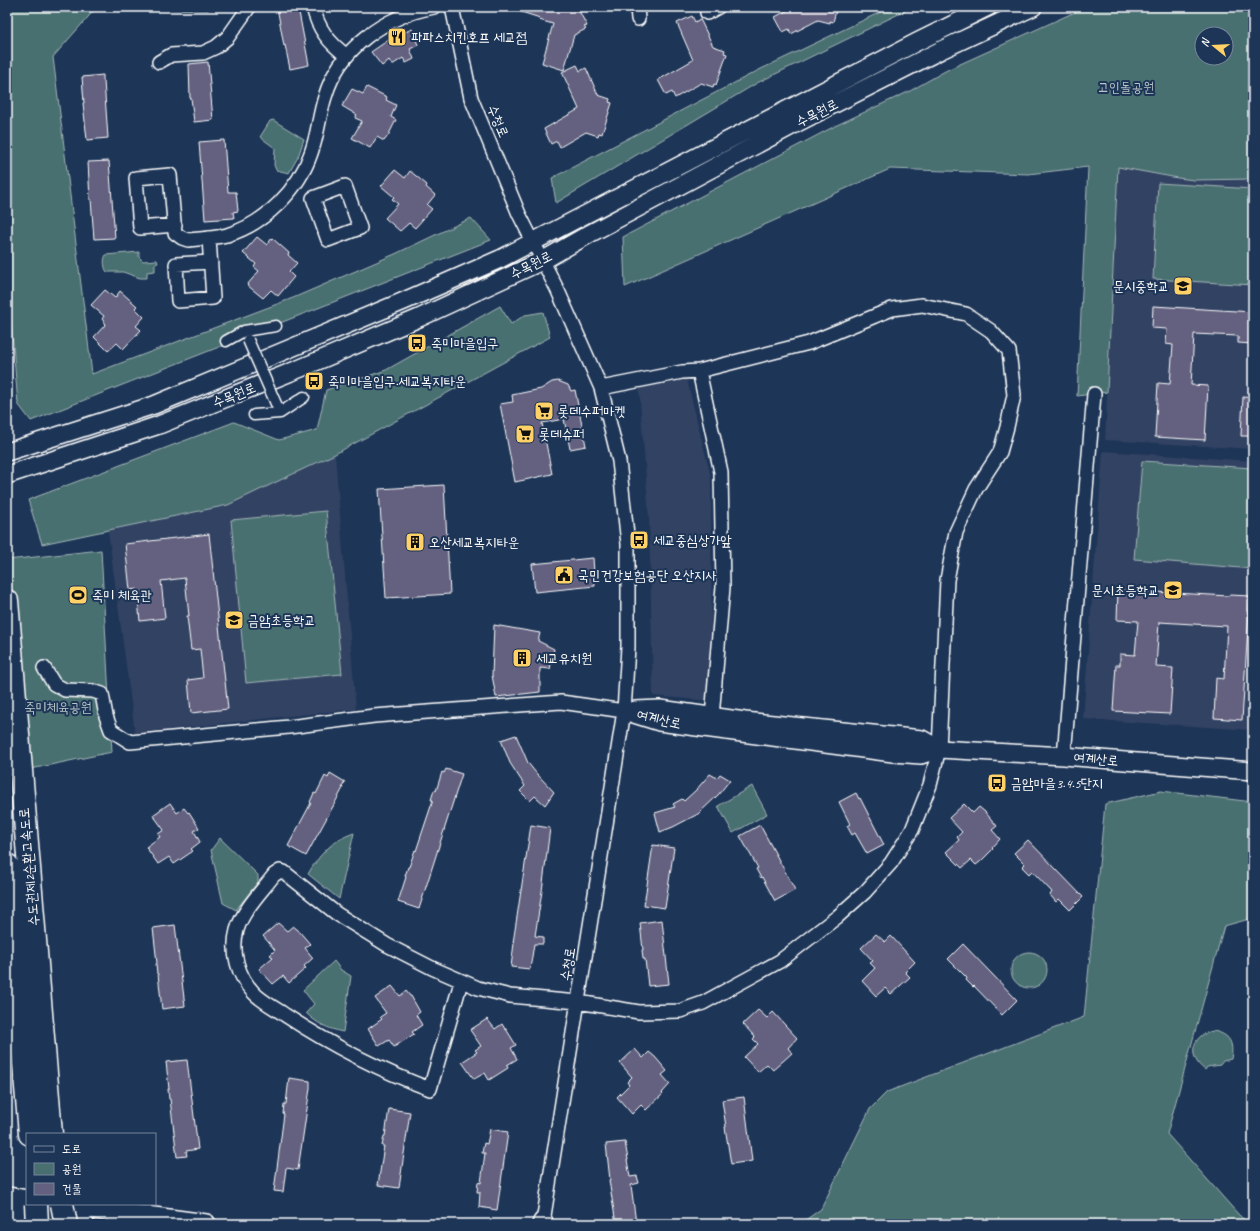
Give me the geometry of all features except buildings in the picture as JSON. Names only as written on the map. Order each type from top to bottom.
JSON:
[{"type":"highway","name":"수도권제2순환고속도로","points":[[7,601],[51,1133]]},
{"type":"highway","name":"수도권제2순환고속도로","points":[[7,865],[30,1133]]},
{"type":"highway","points":[[36,1205],[37,1224]]},
{"type":"highway","points":[[57,1205],[59,1224]]},
{"type":"highway","points":[[62,1205],[66,1224]]},
{"type":"main road","points":[[7,1197],[26,1200]]},
{"type":"main road","points":[[64,1205],[206,1224]]},
{"type":"main road","points":[[7,1214],[84,1224]]},
{"type":"street","points":[[159,62],[171,54],[203,53],[216,47],[228,38],[249,7]]},
{"type":"street","points":[[313,7],[318,25],[323,33],[331,43],[347,56]]},
{"type":"street","points":[[175,225],[140,228],[136,178],[170,175],[176,233],[182,238],[188,240],[209,238],[228,234],[246,227],[261,218],[288,194],[302,174],[311,154],[325,96],[333,77],[352,49],[376,29],[405,15],[434,7]]},
{"type":"street","name":"수청로","points":[[452,7],[471,98],[519,214],[558,291],[601,388],[619,460],[628,544],[628,647],[624,711],[542,1223]]},
{"type":"street","name":"수목원로","points":[[7,452],[161,402],[500,259],[910,45],[988,7]]},
{"type":"street","name":"수목원로","points":[[7,475],[159,424],[287,374],[419,318],[542,261],[591,233],[799,122],[941,50],[1033,7]]},
{"type":"street","points":[[296,183],[313,198]]},
{"type":"street","points":[[209,238],[211,262]]},
{"type":"street","points":[[462,982],[430,1089],[374,1066],[312,1032],[253,993],[240,974],[236,962],[235,946],[237,931],[242,916],[274,875],[280,871],[284,872],[337,914],[387,945],[462,982],[478,988],[510,996],[578,1002],[638,1012],[680,1011],[703,1003],[780,961],[837,917],[865,892],[892,863],[912,830],[930,785],[938,749],[946,580],[956,532],[976,489],[1000,452],[1014,394],[1009,351],[991,331],[966,314],[922,305],[892,310],[809,343],[699,371],[682,372],[601,388]]},
{"type":"street","points":[[226,341],[276,326]]},
{"type":"street","points":[[246,335],[278,410]]},
{"type":"street","points":[[699,371],[721,472],[723,586],[712,717]]},
{"type":"street","points":[[1064,756],[1094,394]]},
{"type":"street","points":[[254,415],[278,410],[304,397]]},
{"type":"street","points":[[44,668],[54,684],[65,690],[92,691],[102,694],[106,716],[111,730],[130,742],[374,716],[561,702],[624,711]]},
{"type":"street","name":"여계산로","points":[[624,711],[660,709],[745,721],[922,739],[938,749]]},
{"type":"street","name":"여계산로","points":[[624,711],[659,722],[893,753],[921,755],[938,749],[1064,756],[1253,771]]},
{"type":"shaded area","name":"문시중학교","points":[[1118,166],[1194,180],[1253,179],[1253,449],[1105,440]]},
{"type":"shaded area","points":[[679,376],[687,380],[711,477],[712,701],[653,696],[649,518],[639,388]]},
{"type":"shaded area","name":"문시초등학교","points":[[1103,451],[1253,461],[1253,730],[1083,719]]},
{"type":"shaded area","name":"금암초등학교","points":[[335,454],[356,709],[135,733],[108,531],[228,505]]},
{"type":"green space","points":[[7,7],[212,7],[208,10],[96,8],[53,57],[92,374],[293,298],[395,254],[471,218],[491,240],[31,421],[18,404],[7,274]]},
{"type":"green space","points":[[891,7],[913,7],[757,83],[556,203],[552,178],[759,70]]},
{"type":"green space","name":"고인돌공원","points":[[1086,7],[1253,7],[1253,179],[1194,180],[1118,167],[1107,392],[1077,396],[1088,167],[1028,174],[890,169],[625,287],[623,237],[837,125],[910,91],[947,70]]},
{"type":"green space","points":[[273,120],[304,139],[298,157],[289,173],[276,170],[274,165],[275,148],[260,137],[270,121]]},
{"type":"green space","points":[[1158,183],[1253,189],[1253,285],[1153,279]]},
{"type":"green space","points":[[139,252],[139,257],[143,261],[157,260],[158,263],[155,264],[155,271],[147,272],[147,278],[140,278],[123,272],[107,272],[104,261],[106,255]]},
{"type":"green space","points":[[500,306],[511,324],[525,315],[543,312],[550,337],[335,454],[228,505],[42,544],[28,500],[234,422],[279,440],[317,430],[326,390],[386,370]]},
{"type":"green space","points":[[1142,461],[1253,468],[1253,569],[1134,559]]},
{"type":"green space","points":[[326,511],[342,674],[246,683],[231,520]]},
{"type":"green space","name":"죽미체육공원","points":[[101,550],[112,752],[7,774],[7,560]]},
{"type":"green space","points":[[752,786],[767,814],[733,833],[718,806]]},
{"type":"green space","points":[[1161,791],[1253,802],[1253,918],[1224,926],[1167,1134],[1238,1214],[1249,1224],[800,1224],[821,1209],[870,1109],[887,1092],[1084,1017],[1105,804]]},
{"type":"green space","points":[[354,833],[339,899],[308,874],[327,849],[339,840]]},
{"type":"green space","points":[[220,838],[258,875],[258,882],[236,910],[223,903],[211,850]]},
{"type":"green space","points":[[1033,952],[1042,957],[1046,963],[1046,977],[1042,983],[1033,988],[1025,988],[1016,983],[1012,977],[1011,966],[1016,957],[1022,953]]},
{"type":"green space","points":[[334,961],[341,970],[351,976],[343,1032],[323,1025],[306,1013],[314,1004],[303,990]]},
{"type":"green space","points":[[1213,1031],[1223,1034],[1230,1040],[1232,1048],[1231,1059],[1223,1061],[1220,1065],[1207,1067],[1205,1070],[1199,1065],[1196,1059],[1194,1047],[1200,1037]]},
{"type":"place","name":"파파스치킨호프 세교점","points":[[397,37]]},
{"type":"place","name":"문시중학교","points":[[1183,286]]},
{"type":"place","name":"죽미마을입구","points":[[417,343]]},
{"type":"place","name":"죽미마을입구.세교복지타운","points":[[314,381]]},
{"type":"place","name":"롯데수퍼마켓","points":[[544,411]]},
{"type":"place","name":"롯데슈퍼","points":[[525,434]]},
{"type":"place","name":"세교중심상가앞","points":[[639,540]]},
{"type":"place","name":"오산세교복지타운","points":[[415,542]]},
{"type":"place","name":"국민건강보험공단 오산지사","points":[[564,575]]},
{"type":"place","name":"문시초등학교","points":[[1173,590]]},
{"type":"place","name":"죽미 체육관","points":[[78,595]]},
{"type":"place","name":"금암초등학교","points":[[234,620]]},
{"type":"place","name":"세교유치원","points":[[522,658]]},
{"type":"place","name":"금암마을3.4.5단지","points":[[997,783]]}]
